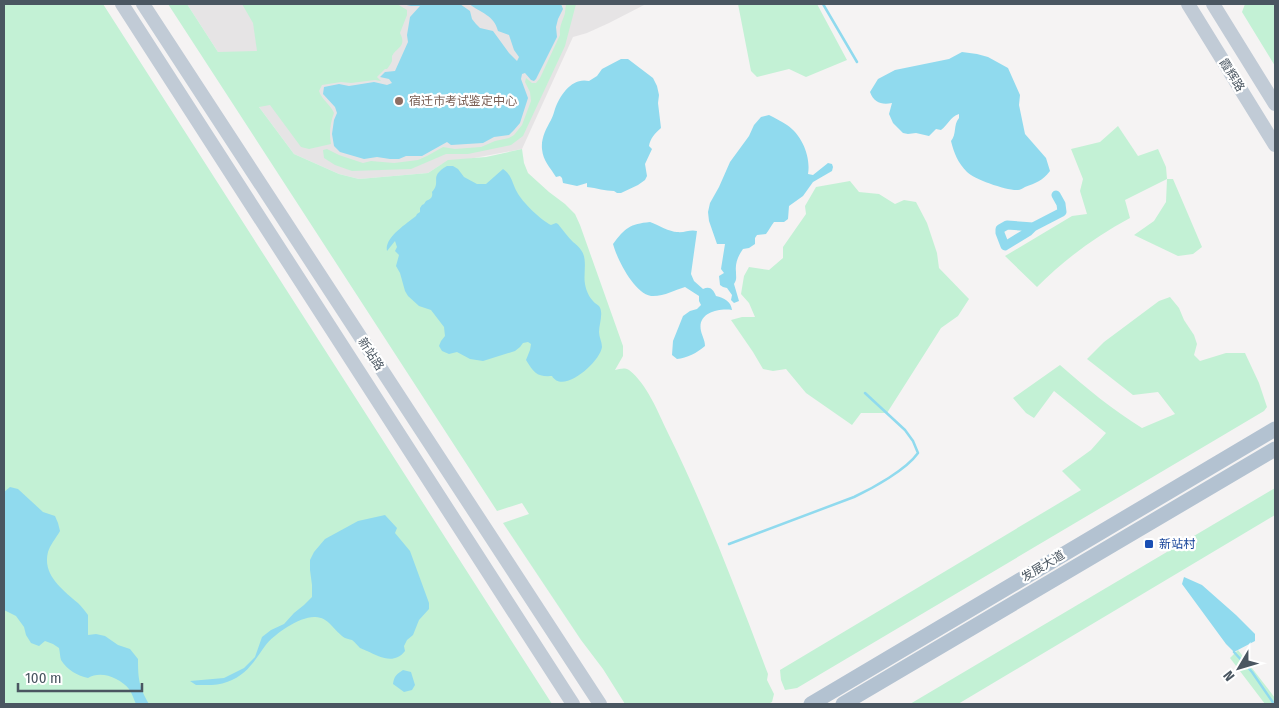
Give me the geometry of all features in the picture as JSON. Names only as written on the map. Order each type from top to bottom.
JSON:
[{"type":"main road","name":"发展大道","points":[[811,704],[1275,429]]},
{"type":"main road","name":"发展大道","points":[[843,704],[1275,449]]},
{"type":"street","name":"新站路","points":[[122,4],[573,704]]},
{"type":"street","name":"新站路","points":[[143,4],[600,704]]},
{"type":"street","name":"霞辉路","points":[[1188,4],[1275,145]]},
{"type":"street","name":"霞辉路","points":[[1214,4],[1275,104]]},
{"type":"shaded area","name":"宿迁市考试鉴定中心","points":[[187,4],[646,4],[587,33],[573,37],[522,149],[442,164],[428,173],[359,179],[339,174],[294,154],[218,52]]},
{"type":"green space","points":[[4,4],[103,4],[552,704],[4,704]]},
{"type":"green space","points":[[168,4],[187,4],[218,52],[257,51],[253,23],[242,4],[397,4],[407,10],[400,33],[402,44],[392,56],[392,61],[387,69],[377,77],[381,81],[341,82],[322,85],[319,91],[320,94],[334,113],[330,128],[331,144],[309,149],[301,147],[270,105],[259,107],[294,154],[339,174],[359,179],[428,173],[448,160],[486,157],[522,149],[528,173],[575,214],[580,225],[623,346],[623,356],[615,370],[622,368],[629,370],[647,390],[656,407],[695,491],[745,613],[768,674],[767,680],[774,694],[772,702],[768,704],[625,704],[503,523],[529,514],[522,503],[497,511]]},
{"type":"green space","points":[[566,4],[576,4],[565,46],[523,136],[511,145],[468,154],[446,154],[411,169],[352,171],[335,165],[324,158],[323,150],[327,149],[363,163],[371,161],[394,163],[418,160],[443,147],[455,149],[481,147],[514,135],[522,125],[531,101],[530,92],[525,82],[526,78],[532,83],[536,83],[540,78],[560,35]]},
{"type":"green space","points":[[738,4],[817,4],[847,60],[806,77],[789,69],[757,77],[751,71]]},
{"type":"green space","points":[[1245,4],[1275,4],[1275,66],[1242,12]]},
{"type":"green space","points":[[1118,126],[1138,156],[1158,149],[1166,167],[1167,179],[1125,200],[1130,218],[1105,232],[1081,249],[1037,287],[1005,256],[1072,216],[1087,214],[1080,191],[1083,179],[1071,149],[1100,142]]},
{"type":"green space","points":[[1167,179],[1173,179],[1202,247],[1193,254],[1178,256],[1134,235],[1154,221],[1166,202]]},
{"type":"green space","points":[[850,181],[859,192],[879,194],[895,204],[904,200],[916,202],[927,223],[937,253],[939,268],[969,299],[958,316],[941,328],[887,413],[861,413],[852,425],[806,393],[786,369],[773,371],[763,369],[731,320],[742,317],[755,317],[749,303],[741,294],[744,276],[749,267],[769,270],[783,258],[783,247],[806,214],[805,206],[816,187]]},
{"type":"green space","points":[[1170,297],[1179,308],[1194,335],[1197,344],[1194,355],[1200,361],[1226,353],[1245,353],[1259,383],[1267,407],[1264,411],[797,688],[785,690],[780,670],[1081,490],[1062,471],[1091,450],[1106,433],[1054,391],[1034,418],[1026,413],[1013,398],[1060,365],[1100,398],[1142,428],[1175,414],[1158,392],[1133,395],[1087,359],[1104,342],[1159,301]]},
{"type":"green space","points":[[1275,488],[1275,515],[958,704],[910,704]]},
{"type":"green space","points":[[1238,650],[1275,698],[1275,704],[1265,704],[1230,658]]},
{"type":"water","points":[[402,4],[460,4],[470,11],[472,19],[480,28],[493,31],[517,61],[519,57],[514,50],[509,35],[498,31],[490,18],[469,4],[561,4],[563,9],[556,27],[557,37],[536,79],[534,81],[531,80],[525,73],[522,74],[521,79],[528,98],[520,123],[509,135],[494,137],[483,143],[451,145],[447,142],[422,156],[406,156],[399,159],[377,157],[364,159],[340,152],[334,146],[332,134],[337,113],[335,107],[323,94],[324,87],[339,84],[349,86],[374,82],[387,85],[392,83],[389,79],[380,77],[385,72],[395,71],[408,42],[407,35],[410,17],[420,6]]},
{"type":"water","points":[[962,52],[988,57],[1008,68],[1020,95],[1019,105],[1025,134],[1046,158],[1050,171],[1039,181],[1020,190],[1013,190],[976,178],[961,165],[952,145],[951,141],[959,114],[953,117],[941,130],[936,129],[929,136],[903,133],[893,123],[889,114],[892,103],[885,104],[879,102],[874,99],[870,92],[878,79],[895,70],[949,59]]},
{"type":"water","points":[[621,59],[628,59],[653,78],[659,95],[661,128],[653,136],[649,146],[652,149],[645,164],[647,176],[638,185],[621,193],[587,187],[587,183],[577,186],[563,183],[562,178],[560,176],[556,177],[547,164],[542,149],[544,134],[557,104],[563,93],[572,84],[583,80],[589,81],[597,76],[602,69]]},
{"type":"water","points":[[769,115],[787,125],[801,140],[807,154],[808,174],[813,175],[828,163],[832,164],[833,167],[832,171],[813,182],[803,196],[789,206],[788,219],[784,222],[774,222],[766,234],[757,235],[755,244],[743,249],[736,263],[734,284],[739,301],[734,303],[731,300],[732,295],[727,288],[720,285],[719,276],[724,273],[721,269],[725,244],[717,244],[708,212],[710,203],[730,162],[749,136],[754,125],[761,117]]},
{"type":"water","points":[[447,166],[453,166],[458,169],[464,177],[477,184],[486,184],[503,169],[512,179],[519,196],[527,206],[547,223],[551,225],[558,224],[581,250],[584,258],[586,289],[594,302],[599,306],[601,312],[599,332],[602,347],[595,361],[572,379],[564,382],[557,381],[552,376],[543,376],[536,373],[526,360],[531,344],[528,342],[523,343],[515,351],[483,361],[470,359],[457,352],[449,354],[442,351],[439,346],[445,336],[444,327],[431,310],[419,306],[405,291],[396,266],[399,255],[395,251],[397,247],[395,241],[387,251],[387,246],[392,236],[416,216],[420,212],[422,205],[431,198],[438,173]]},
{"type":"water","points":[[650,222],[674,232],[697,231],[691,274],[694,281],[703,289],[711,289],[716,296],[727,300],[732,310],[715,311],[705,316],[702,320],[701,331],[705,346],[692,355],[677,359],[672,355],[673,341],[683,316],[701,305],[699,296],[685,287],[660,295],[651,296],[645,294],[638,289],[627,274],[613,244],[628,228]]},
{"type":"water","points":[[10,487],[18,489],[43,512],[55,516],[60,531],[48,552],[48,568],[51,575],[60,587],[88,615],[88,635],[105,636],[118,645],[130,649],[138,659],[140,683],[149,704],[136,704],[129,689],[110,676],[99,675],[88,678],[73,672],[61,660],[59,648],[45,641],[39,646],[31,643],[24,627],[16,616],[4,610],[4,492]]},
{"type":"water","points":[[385,515],[397,528],[395,533],[410,551],[429,603],[429,609],[419,620],[413,635],[404,646],[405,651],[401,655],[392,659],[377,656],[360,648],[352,640],[345,638],[327,621],[314,617],[294,623],[269,641],[240,676],[212,685],[196,685],[190,681],[224,678],[244,668],[255,657],[262,637],[284,624],[312,597],[310,560],[325,539],[358,521]]},
{"type":"water","points":[[1184,577],[1202,585],[1236,615],[1255,634],[1255,641],[1234,652],[1182,584]]},
{"type":"water","points":[[403,670],[411,672],[415,685],[412,690],[404,692],[393,684],[396,676]]},
{"type":"waterway","points":[[823,4],[857,62]]},
{"type":"waterway","points":[[1033,227],[1007,225],[1000,229],[1005,246],[1033,227],[1062,212],[1061,204],[1056,195]]},
{"type":"waterway","points":[[729,544],[854,497],[889,478],[913,459],[918,453],[913,441],[905,430],[865,393]]},
{"type":"waterway","points":[[1234,652],[1252,672],[1274,704]]},
{"type":"place","name":"宿迁市考试鉴定中心","points":[[399,101]]},
{"type":"place","name":"新站村","points":[[1149,544]]}]
